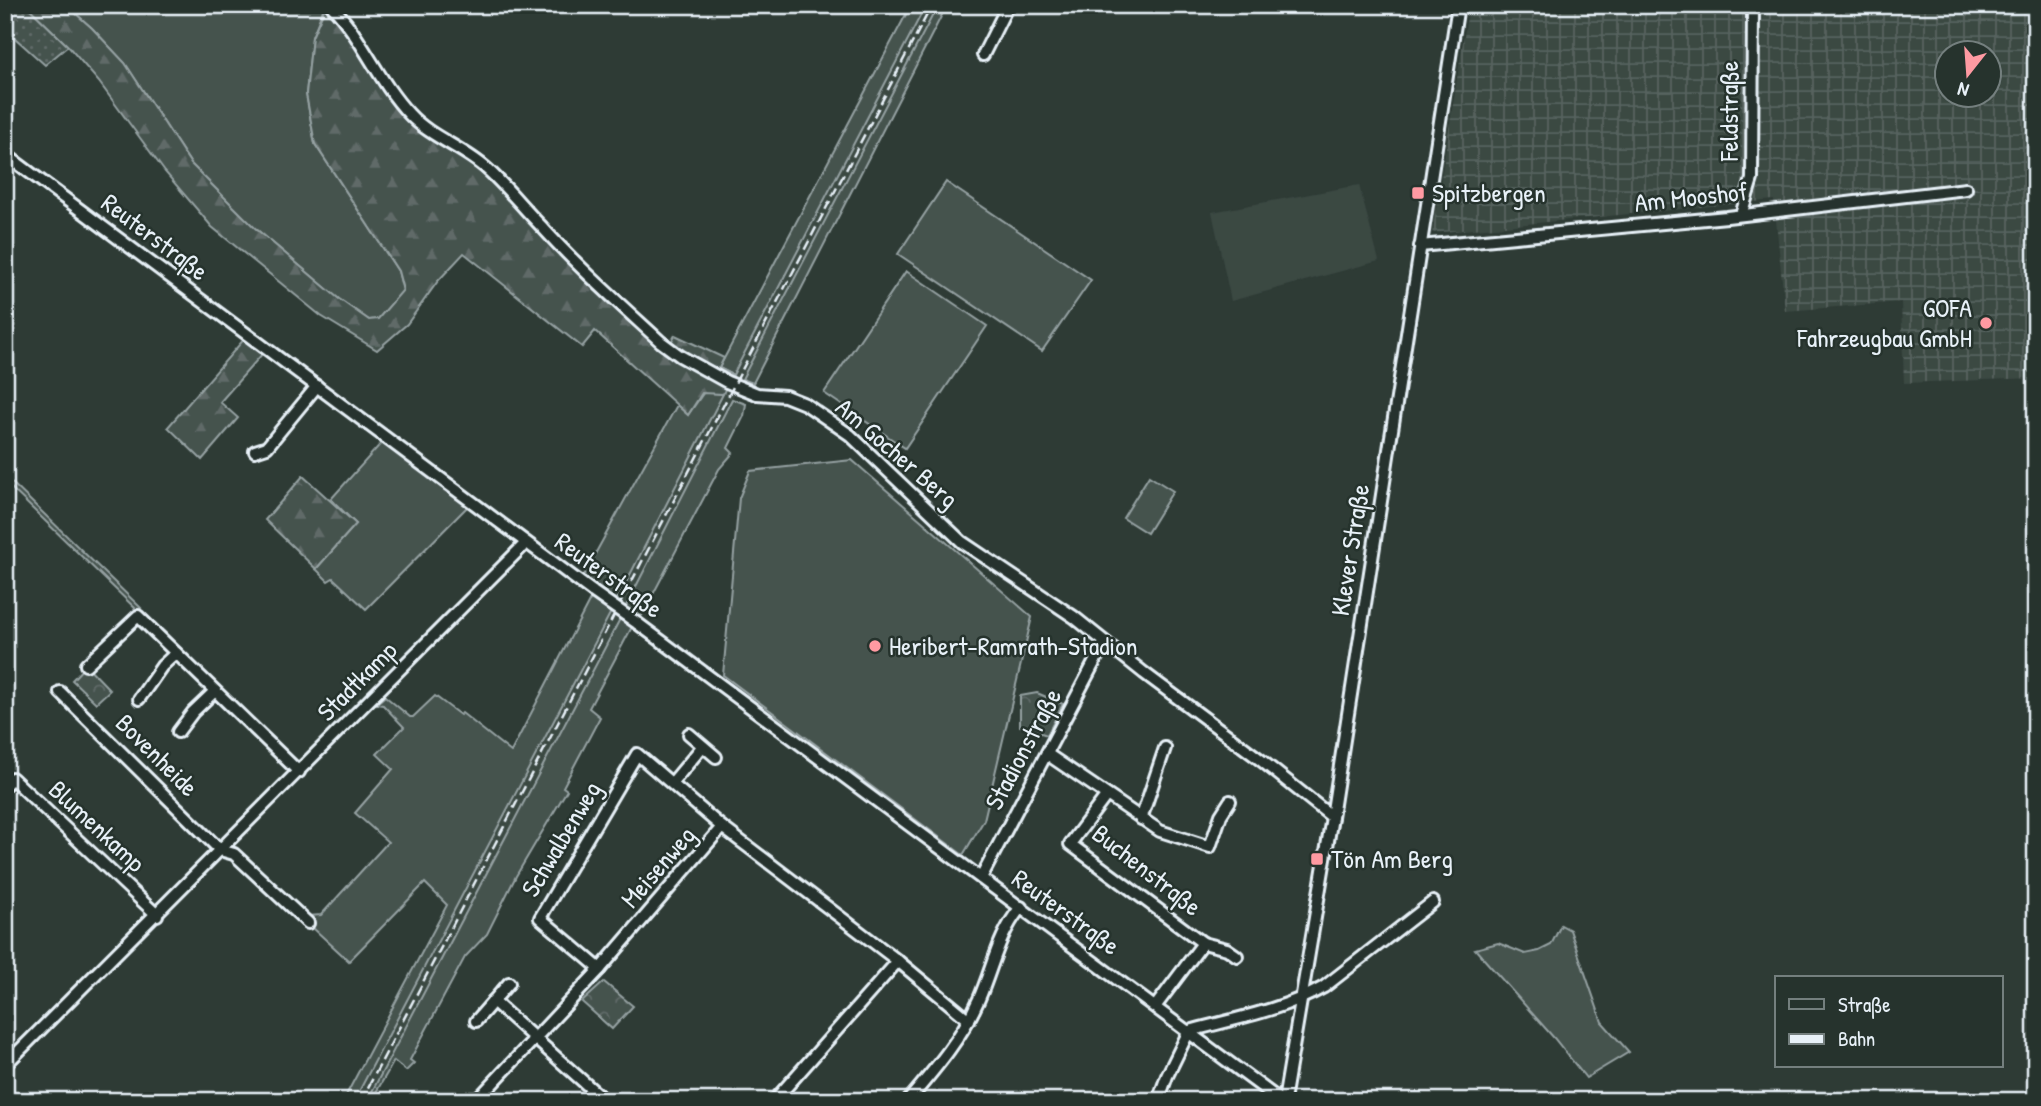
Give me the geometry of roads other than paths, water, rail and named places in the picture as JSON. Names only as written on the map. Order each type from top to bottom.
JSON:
[{"type":"street","name":"Am Gocher Berg","points":[[331,5],[344,18],[409,114],[433,135],[477,160],[506,186],[541,227],[661,342],[680,356],[727,382],[757,394],[785,396],[805,404],[850,435],[962,541],[1074,617],[1332,817]]},
{"type":"street","points":[[984,55],[1007,5]]},
{"type":"street","name":"Klever Straße","points":[[1282,1101],[1303,997],[1332,817],[1458,5]]},
{"type":"street","name":"Feldstraße","points":[[1741,215],[1752,179],[1753,5]]},
{"type":"street","name":"Reuterstraße","points":[[5,154],[1282,1101]]},
{"type":"street","name":"Am Mooshof","points":[[1420,246],[1741,215],[1966,189]]},
{"type":"street","points":[[256,451],[267,447],[317,386]]},
{"type":"street","name":"Stadtkamp","points":[[5,1065],[526,542]]},
{"type":"street","points":[[86,665],[138,616],[299,772]]},
{"type":"street","name":"Stadionstraße","points":[[981,878],[1105,642]]},
{"type":"street","points":[[139,699],[162,666],[176,653]]},
{"type":"street","points":[[178,732],[193,712],[215,691]]},
{"type":"street","name":"Bovenheide","points":[[60,692],[220,850]]},
{"type":"street","points":[[689,734],[716,757]]},
{"type":"street","points":[[672,783],[702,747]]},
{"type":"street","points":[[1141,819],[1165,748]]},
{"type":"street","name":"Schwalbenweg","points":[[600,969],[540,918],[638,754],[722,827]]},
{"type":"street","points":[[1047,754],[1160,831],[1210,847],[1221,815],[1230,801]]},
{"type":"street","name":"Blumenkamp","points":[[5,785],[12,778],[157,915]]},
{"type":"street","name":"Buchenstraße","points":[[1106,796],[1070,844],[1203,943],[1227,949],[1237,956]]},
{"type":"street","name":"Meisenweg","points":[[476,1101],[600,969],[722,827],[898,961],[969,1020]]},
{"type":"street","points":[[220,850],[234,854],[308,923]]},
{"type":"street","points":[[1158,1101],[1189,1031],[1303,997],[1324,987],[1433,902]]},
{"type":"street","points":[[908,1101],[949,1053],[969,1020],[1008,923],[1021,907]]},
{"type":"street","name":"Buchenstraße","points":[[1155,1007],[1203,943]]},
{"type":"street","points":[[774,1101],[898,961]]},
{"type":"street","points":[[476,1021],[509,983]]},
{"type":"street","points":[[493,1001],[605,1101]]},
{"type":"railway","points":[[361,1101],[932,5]]},
{"type":"place","name":"Spitzbergen","points":[[1418,193]]},
{"type":"place","name":"GOFA Fahrzeugbau GmbH","points":[[1986,323]]},
{"type":"place","name":"Heribert-Ramrath-Stadion","points":[[875,646]]},
{"type":"place","name":"Tön Am Berg","points":[[1317,859]]}]
